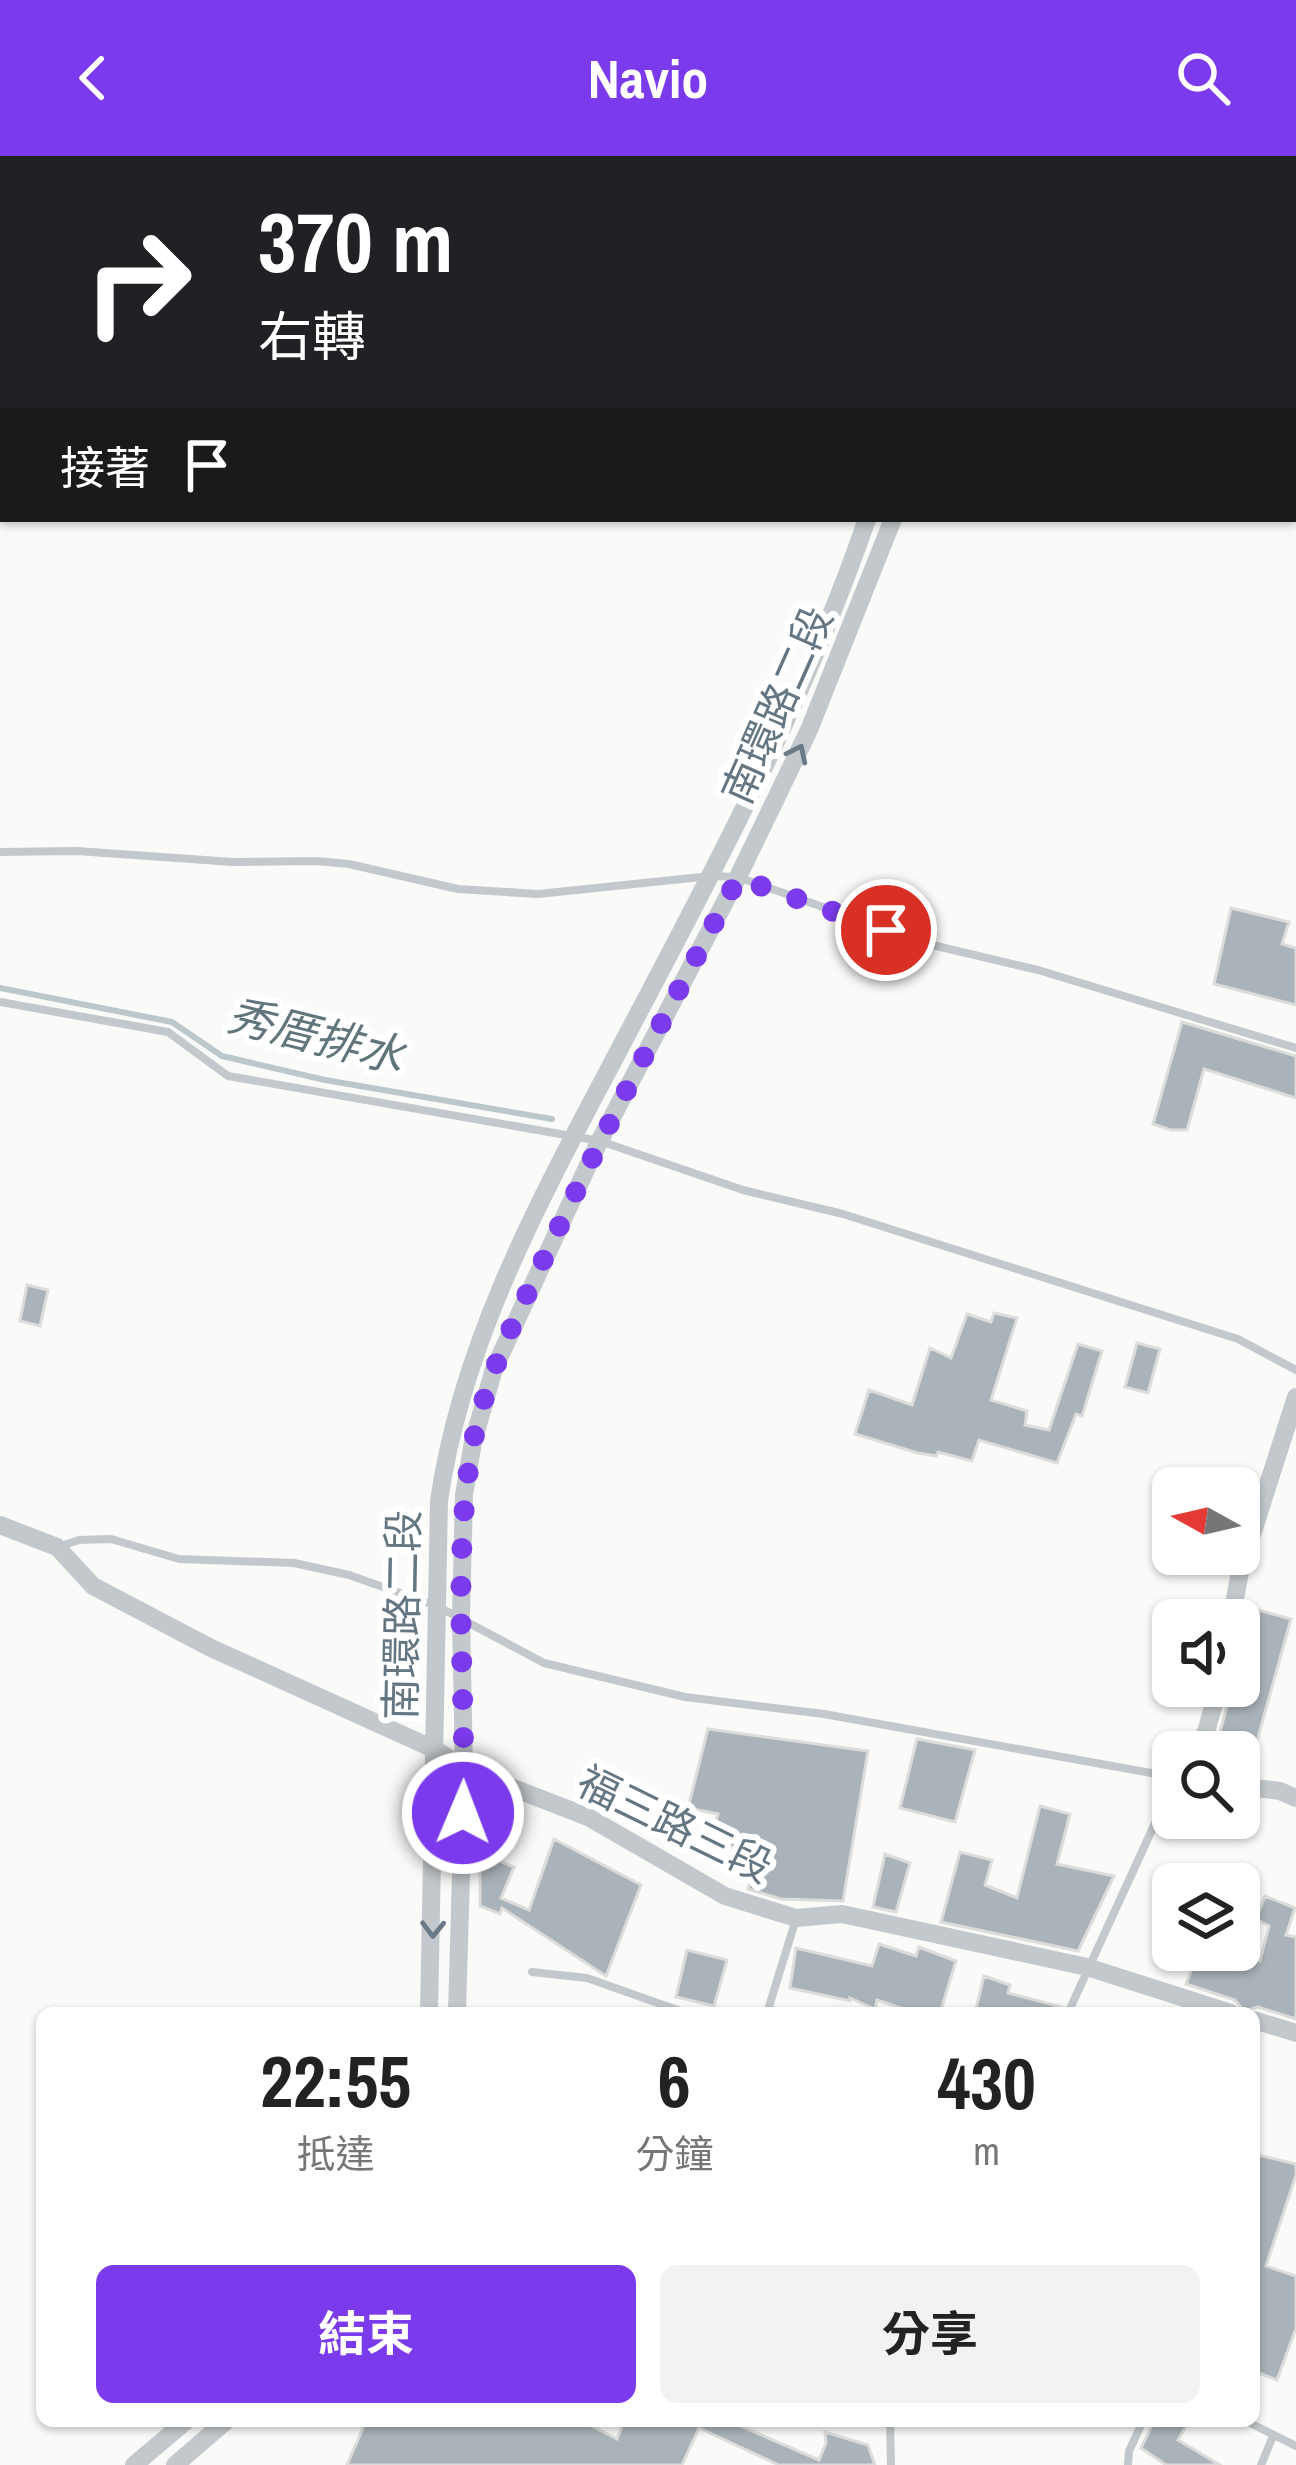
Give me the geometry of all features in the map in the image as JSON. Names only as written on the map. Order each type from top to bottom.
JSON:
[{"type":"street","name":"南環路二段","points":[[429,2007],[439,1501],[448,1441],[474,1354],[575,1134],[774,749],[866,522]]},
{"type":"street","name":"南環路二段","points":[[457,2007],[464,1769],[464,1496],[473,1442],[494,1370],[600,1141],[738,878],[809,730],[892,522]]},
{"type":"street","points":[[1235,1599],[1296,1397]]},
{"type":"street","name":"福三路三段","points":[[0,1525],[57,1547],[93,1586],[211,1648],[436,1750],[464,1769],[588,1817],[725,1896],[796,1918],[842,1914],[1087,1967],[1212,2007]]},
{"type":"street","points":[[1260,1789],[1296,1798]]},
{"type":"street","points":[[1260,2022],[1296,2033]]},
{"type":"street","points":[[134,2465],[179,2427]]},
{"type":"street","points":[[175,2465],[219,2427]]},
{"type":"lane","points":[[0,852],[77,850],[232,862],[316,861],[350,864],[458,889],[538,894],[711,876],[738,878],[928,944],[1038,970],[1296,1048]]},
{"type":"lane","points":[[0,1002],[168,1032],[228,1076],[600,1141],[743,1190],[843,1214],[1238,1339],[1296,1370]]},
{"type":"lane","points":[[57,1547],[79,1540],[111,1539],[178,1559],[295,1563],[349,1575],[461,1616],[544,1663],[685,1697],[824,1714],[1152,1777]]},
{"type":"lane","points":[[1070,2007],[1152,1826]]},
{"type":"lane","points":[[768,2007],[796,1918]]},
{"type":"lane","points":[[532,1972],[587,1978],[669,2007]]},
{"type":"lane","points":[[890,2427],[891,2465]]},
{"type":"lane","points":[[1128,2465],[1140,2427]]},
{"type":"lane","points":[[1257,2427],[1296,2446]]},
{"type":"lane","points":[[1261,2465],[1273,2436]]},
{"type":"building","points":[[1231,908],[1289,922],[1282,944],[1296,948],[1296,1005],[1214,984]]},
{"type":"building","points":[[1182,1022],[1296,1056],[1296,1098],[1204,1069],[1187,1130],[1153,1124]]},
{"type":"building","points":[[27,1285],[48,1290],[40,1326],[20,1321]]},
{"type":"building","points":[[994,1313],[1017,1318],[991,1400],[1027,1411],[1025,1425],[1049,1430],[1078,1344],[1102,1351],[1082,1416],[1076,1414],[1057,1463],[979,1440],[972,1461],[938,1452],[936,1456],[918,1453],[855,1434],[869,1390],[912,1405],[930,1348],[951,1358],[967,1314],[991,1322]]},
{"type":"building","points":[[1137,1343],[1160,1349],[1148,1393],[1125,1387]]},
{"type":"building","points":[[1260,1610],[1291,1619],[1260,1731],[1220,1731],[1227,1707],[1260,1707]]},
{"type":"building","points":[[708,1729],[868,1751],[843,1901],[781,1899],[748,1889],[756,1855],[710,1840],[718,1814],[688,1808]]},
{"type":"building","points":[[917,1739],[975,1750],[955,1822],[900,1808]]},
{"type":"building","points":[[1040,1806],[1070,1814],[1057,1864],[1114,1876],[1078,1951],[941,1922],[960,1852],[992,1860],[985,1885],[1017,1898]]},
{"type":"building","points":[[554,1839],[641,1885],[606,1976],[502,1908],[500,1914],[480,1906],[480,1853],[514,1867],[501,1898],[529,1910]]},
{"type":"building","points":[[885,1854],[910,1863],[896,1912],[873,1907]]},
{"type":"building","points":[[1265,1896],[1295,1908],[1286,1935],[1296,1937],[1296,2019],[1260,2007],[1241,2007],[1235,2000],[1186,1984],[1191,1971],[1260,1971],[1269,1926],[1260,1921]]},
{"type":"building","points":[[879,1944],[916,1956],[919,1947],[956,1961],[942,2007],[898,2007],[877,2000],[875,2007],[870,2007],[850,1998],[790,1988],[796,1948],[872,1966]]},
{"type":"building","points":[[687,1950],[727,1960],[714,2006],[676,1997]]},
{"type":"building","points":[[984,1976],[1010,1985],[1008,1993],[1062,2007],[976,2007]]},
{"type":"building","points":[[1260,2155],[1296,2164],[1266,2266],[1296,2276],[1296,2328],[1277,2380],[1260,2373]]},
{"type":"building","points":[[363,2427],[594,2427],[617,2439],[622,2427],[743,2427],[819,2460],[825,2432],[868,2445],[875,2465],[779,2465],[699,2428],[682,2465],[347,2465]]},
{"type":"building","points":[[1151,2427],[1186,2427],[1178,2440],[1220,2465],[1166,2465],[1141,2448]]},
{"type":"waterway","name":"秀厝排水","points":[[0,988],[172,1022],[222,1056],[325,1080],[552,1119]]},
{"type":"route","points":[[463,1813],[464,1496],[473,1442],[494,1370],[596,1148],[738,878],[886,930]]}]
